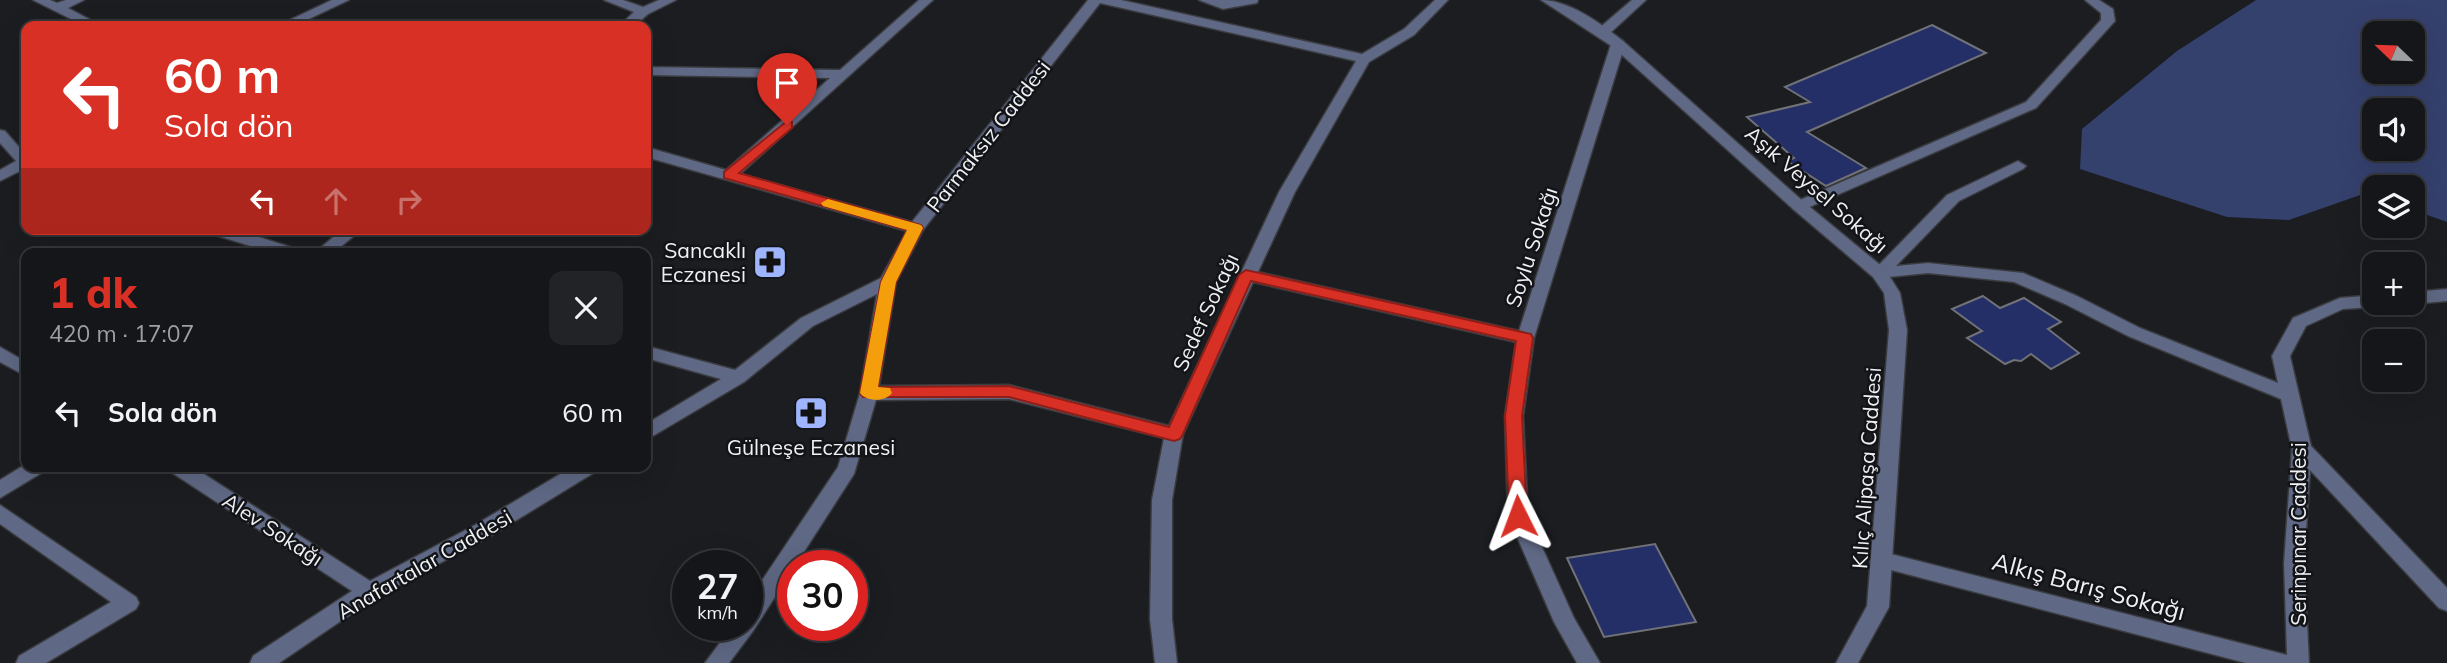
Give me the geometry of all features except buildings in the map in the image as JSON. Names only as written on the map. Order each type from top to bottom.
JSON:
[{"type":"street","points":[[39,0],[84,21]]},
{"type":"street","points":[[57,8],[78,0]]},
{"type":"street","points":[[295,21],[343,0]]},
{"type":"street","points":[[610,0],[643,11]]},
{"type":"street","points":[[632,21],[643,11],[670,0]]},
{"type":"street","points":[[729,175],[927,0]]},
{"type":"street","name":"Parmaksız Caddesi","points":[[763,597],[847,469],[869,393],[888,282],[916,228],[1095,0]]},
{"type":"street","points":[[1104,0],[1364,59]]},
{"type":"street","points":[[1205,0],[1223,5],[1252,0]]},
{"type":"street","name":"Sedef Sokağı","points":[[1166,663],[1161,619],[1162,500],[1174,434],[1287,192],[1364,59],[1409,32],[1443,0]]},
{"type":"street","name":"Aşık Veysel Sokağı","points":[[1547,0],[1603,32],[1618,44],[1799,206],[1879,272],[1928,268],[2017,277],[2134,332],[2292,396]]},
{"type":"street","points":[[1603,32],[1640,0]]},
{"type":"street","points":[[1799,206],[2031,106],[2108,21],[2108,12],[2091,0]]},
{"type":"street","name":"Soylu Sokağı","points":[[1589,663],[1565,622],[1518,516],[1514,416],[1525,338],[1618,44]]},
{"type":"street","points":[[651,71],[845,74]]},
{"type":"street","points":[[0,134],[21,157]]},
{"type":"street","points":[[651,153],[916,228]]},
{"type":"street","points":[[0,176],[21,166]]},
{"type":"street","points":[[1879,272],[1953,198],[2018,166]]},
{"type":"street","points":[[234,235],[275,248]]},
{"type":"street","points":[[329,248],[346,235]]},
{"type":"street","name":"Kılıç Alipaşa Caddesi","points":[[1847,663],[1878,607],[1883,560],[1898,330],[1892,293],[1879,272]]},
{"type":"street","points":[[1246,275],[1525,338]]},
{"type":"street","points":[[651,430],[738,377],[807,322],[888,282]]},
{"type":"street","points":[[2425,297],[2447,295]]},
{"type":"street","name":"Serinpınar Caddesi","points":[[2298,663],[2294,563],[2302,449],[2281,356],[2299,323],[2340,304],[2362,302]]},
{"type":"street","points":[[0,353],[21,367]]},
{"type":"street","points":[[651,353],[738,377]]},
{"type":"street","points":[[869,393],[1009,391],[1174,434]]},
{"type":"street","points":[[2302,449],[2447,602]]},
{"type":"street","points":[[0,490],[28,472]]},
{"type":"street","name":"Alev Sokağı","points":[[186,472],[369,591]]},
{"type":"street","name":"Anafartalar Caddesi","points":[[261,663],[369,591],[482,531],[580,472]]},
{"type":"street","points":[[0,513],[128,603],[27,663]]},
{"type":"street","name":"Alkış Barış Sokağı","points":[[1883,560],[2282,663]]},
{"type":"street","name":"Parmaksız Caddesi","points":[[716,663],[732,641]]},
{"type":"shaded area","points":[[2256,0],[2447,0],[2447,222],[2425,214],[2425,175],[2362,175],[2362,194],[2289,220],[2227,217],[2080,169],[2082,129],[2177,51]]},
{"type":"slow traffic","points":[[828,203],[916,228],[888,282],[869,393],[884,393]]},
{"type":"place","name":"Sancaklı Eczanesi","points":[[770,262]]},
{"type":"place","name":"Gülneşe Eczanesi","points":[[811,413]]},
{"type":"route","points":[[787,125],[729,175],[916,228],[888,282],[869,393],[1009,391],[1174,434],[1246,275],[1525,338],[1514,416],[1518,516]]}]
